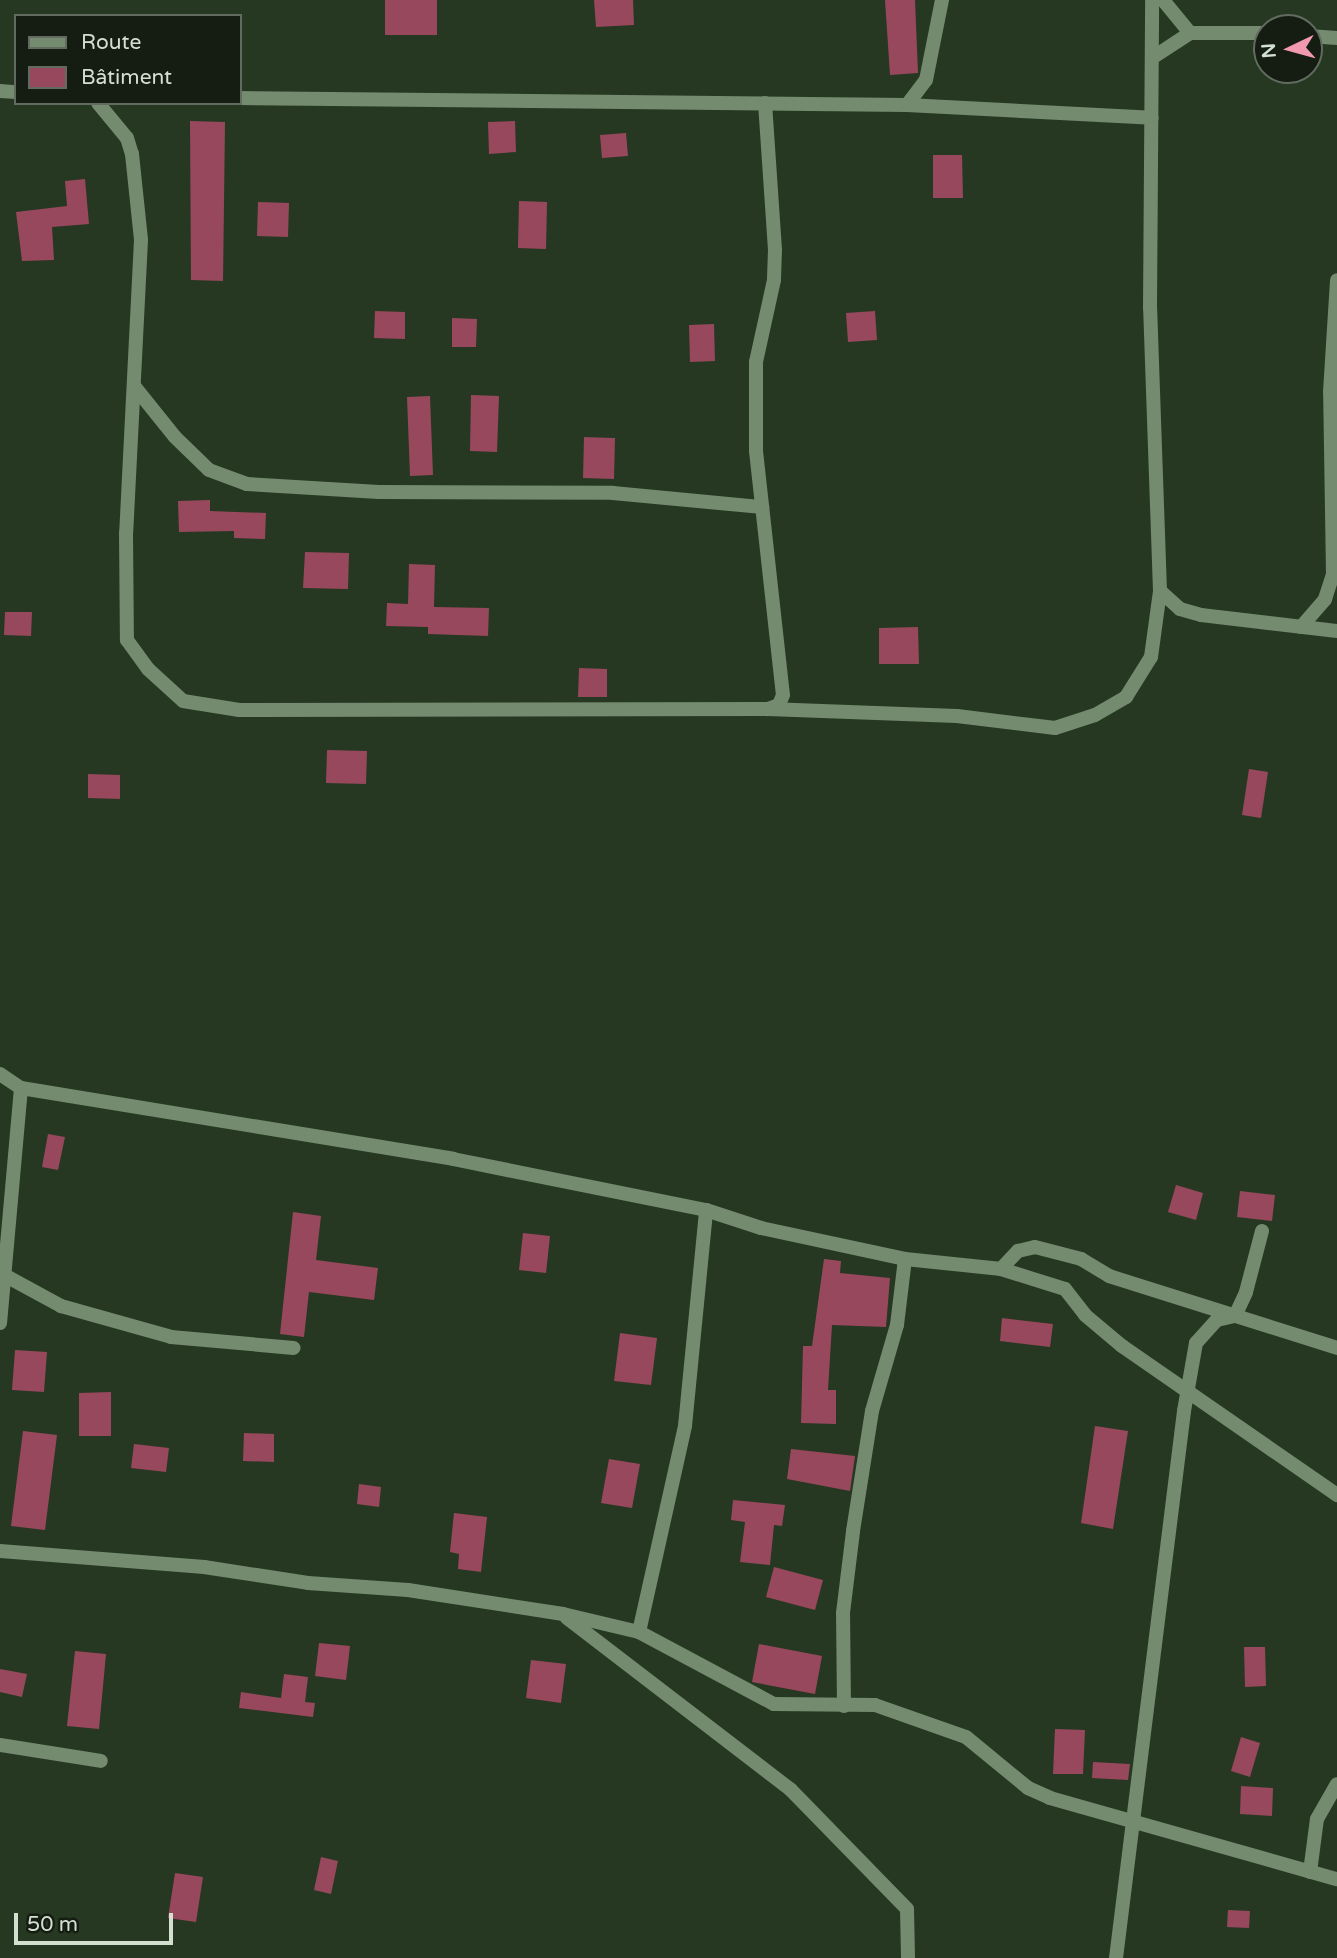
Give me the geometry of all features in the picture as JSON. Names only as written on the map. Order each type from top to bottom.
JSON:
[{"type":"street","points":[[906,105],[926,80],[942,0]]},
{"type":"street","points":[[99,105],[127,138],[132,154],[141,240],[126,533],[127,640],[148,669],[183,701],[239,710],[768,709],[957,716],[1055,728],[1095,715],[1126,697],[1151,657],[1160,591],[1150,308],[1152,0]]},
{"type":"street","points":[[1163,0],[1190,33]]},
{"type":"street","points":[[1152,58],[1190,33],[1253,33]]},
{"type":"street","points":[[242,98],[906,105],[1152,118]]},
{"type":"street","points":[[765,103],[775,250],[774,280],[756,362],[762,507],[783,695],[779,705],[768,709]]},
{"type":"street","points":[[1301,627],[1325,599],[1333,575],[1330,392],[1337,280]]},
{"type":"street","points":[[134,386],[175,437],[209,470],[247,484],[379,492],[613,494],[762,507]]},
{"type":"street","points":[[1160,591],[1181,610],[1201,615],[1337,631]]},
{"type":"street","points":[[0,1074],[21,1088],[453,1159],[706,1210],[761,1228],[905,1259],[1001,1269],[1065,1289],[1085,1315],[1122,1346],[1337,1495]]},
{"type":"street","points":[[0,1323],[21,1088]]},
{"type":"street","points":[[639,1632],[685,1426],[706,1210]]},
{"type":"street","points":[[1235,1316],[1246,1292],[1262,1231]]},
{"type":"street","points":[[1001,1269],[1018,1251],[1035,1247],[1081,1259],[1109,1276],[1337,1348]]},
{"type":"street","points":[[844,1706],[842,1613],[853,1531],[872,1411],[897,1325],[905,1259]]},
{"type":"street","points":[[6,1276],[61,1306],[171,1337],[294,1348]]},
{"type":"street","points":[[1116,1958],[1136,1821],[1196,1343],[1217,1320],[1235,1316]]},
{"type":"street","points":[[0,1551],[248,1571],[307,1583],[408,1590],[563,1614],[639,1632],[775,1704],[875,1705],[966,1737],[1028,1788],[1337,1879]]},
{"type":"street","points":[[563,1614],[791,1790],[907,1909],[908,1958]]},
{"type":"street","points":[[0,1745],[101,1761]]},
{"type":"street","points":[[1310,1872],[1317,1819],[1337,1784]]},
{"type":"building","points":[[385,0],[437,0],[437,35],[385,35]]},
{"type":"building","points":[[594,0],[633,0],[634,25],[596,27]]},
{"type":"building","points":[[885,0],[915,0],[918,73],[890,75]]},
{"type":"building","points":[[190,121],[225,122],[223,281],[191,280]]},
{"type":"building","points":[[515,121],[516,152],[489,154],[488,122]]},
{"type":"building","points":[[626,133],[628,156],[602,158],[600,135]]},
{"type":"building","points":[[933,155],[962,155],[963,198],[933,198]]},
{"type":"building","points":[[85,179],[89,224],[52,227],[54,260],[22,261],[16,212],[67,206],[65,181]]},
{"type":"building","points":[[519,201],[547,202],[546,249],[518,248]]},
{"type":"building","points":[[258,202],[289,203],[288,237],[257,236]]},
{"type":"building","points":[[375,311],[405,312],[405,339],[374,338]]},
{"type":"building","points":[[875,311],[877,340],[848,342],[846,313]]},
{"type":"building","points":[[452,318],[477,319],[476,347],[452,347]]},
{"type":"building","points":[[714,324],[715,361],[690,362],[689,325]]},
{"type":"building","points":[[471,395],[499,396],[497,452],[470,451]]},
{"type":"building","points":[[430,396],[433,475],[410,476],[407,397]]},
{"type":"building","points":[[584,437],[615,438],[614,479],[583,478]]},
{"type":"building","points":[[210,500],[210,511],[266,513],[265,539],[234,538],[234,531],[179,532],[178,501]]},
{"type":"building","points":[[305,552],[349,553],[348,589],[303,588]]},
{"type":"building","points":[[409,564],[435,565],[434,607],[489,608],[488,636],[428,634],[428,627],[386,626],[387,603],[408,604]]},
{"type":"building","points":[[5,612],[32,612],[31,636],[4,635]]},
{"type":"building","points":[[918,627],[919,664],[879,664],[879,628]]},
{"type":"building","points":[[579,668],[607,669],[607,697],[578,697]]},
{"type":"building","points":[[327,750],[367,751],[366,784],[326,783]]},
{"type":"building","points":[[1249,769],[1268,772],[1261,818],[1242,815]]},
{"type":"building","points":[[88,774],[120,775],[120,799],[88,798]]},
{"type":"building","points":[[48,1134],[65,1137],[58,1170],[42,1167]]},
{"type":"building","points":[[1176,1185],[1203,1193],[1196,1220],[1168,1212]]},
{"type":"building","points":[[1240,1191],[1275,1195],[1272,1221],[1237,1217]]},
{"type":"building","points":[[293,1212],[321,1216],[316,1260],[378,1268],[374,1300],[309,1292],[304,1337],[280,1334]]},
{"type":"building","points":[[523,1233],[550,1236],[546,1273],[519,1270]]},
{"type":"building","points":[[824,1259],[841,1261],[840,1273],[890,1278],[886,1327],[832,1325],[828,1390],[836,1390],[836,1424],[801,1423],[803,1346],[812,1346]]},
{"type":"building","points":[[1002,1318],[1053,1324],[1050,1347],[1000,1341]]},
{"type":"building","points":[[620,1333],[657,1338],[651,1385],[614,1381]]},
{"type":"building","points":[[15,1350],[47,1352],[44,1392],[12,1390]]},
{"type":"building","points":[[111,1392],[111,1436],[79,1436],[79,1393]]},
{"type":"building","points":[[1095,1426],[1128,1431],[1113,1529],[1081,1523]]},
{"type":"building","points":[[23,1431],[57,1435],[45,1530],[11,1526]]},
{"type":"building","points":[[244,1433],[274,1434],[274,1462],[243,1461]]},
{"type":"building","points":[[134,1444],[169,1448],[166,1472],[131,1468]]},
{"type":"building","points":[[791,1449],[855,1456],[850,1491],[787,1479]]},
{"type":"building","points":[[609,1459],[640,1464],[632,1508],[601,1503]]},
{"type":"building","points":[[359,1484],[381,1487],[379,1507],[357,1504]]},
{"type":"building","points":[[733,1500],[785,1505],[782,1526],[774,1525],[770,1565],[740,1562],[745,1522],[731,1520]]},
{"type":"building","points":[[454,1513],[487,1517],[481,1572],[458,1569],[459,1554],[450,1552]]},
{"type":"building","points":[[774,1567],[823,1580],[815,1610],[766,1597]]},
{"type":"building","points":[[319,1643],[350,1646],[346,1680],[315,1676]]},
{"type":"building","points":[[759,1644],[822,1656],[815,1694],[752,1682]]},
{"type":"building","points":[[1244,1647],[1265,1647],[1266,1686],[1245,1687]]},
{"type":"building","points":[[75,1651],[106,1654],[99,1729],[67,1726]]},
{"type":"building","points":[[531,1660],[566,1664],[561,1703],[526,1698]]},
{"type":"building","points":[[0,1669],[27,1674],[22,1697],[0,1692]]},
{"type":"building","points":[[284,1674],[308,1677],[305,1702],[315,1703],[313,1717],[239,1708],[241,1692],[281,1698]]},
{"type":"building","points":[[1055,1729],[1085,1730],[1083,1774],[1053,1774]]},
{"type":"building","points":[[1241,1737],[1260,1743],[1250,1777],[1231,1771]]},
{"type":"building","points":[[1093,1762],[1130,1764],[1128,1780],[1092,1778]]},
{"type":"building","points":[[1241,1786],[1273,1788],[1272,1816],[1240,1814]]},
{"type":"building","points":[[321,1857],[338,1861],[331,1894],[314,1890]]},
{"type":"building","points":[[175,1873],[203,1877],[196,1922],[168,1918]]},
{"type":"building","points":[[1228,1910],[1250,1911],[1249,1928],[1227,1927]]}]
